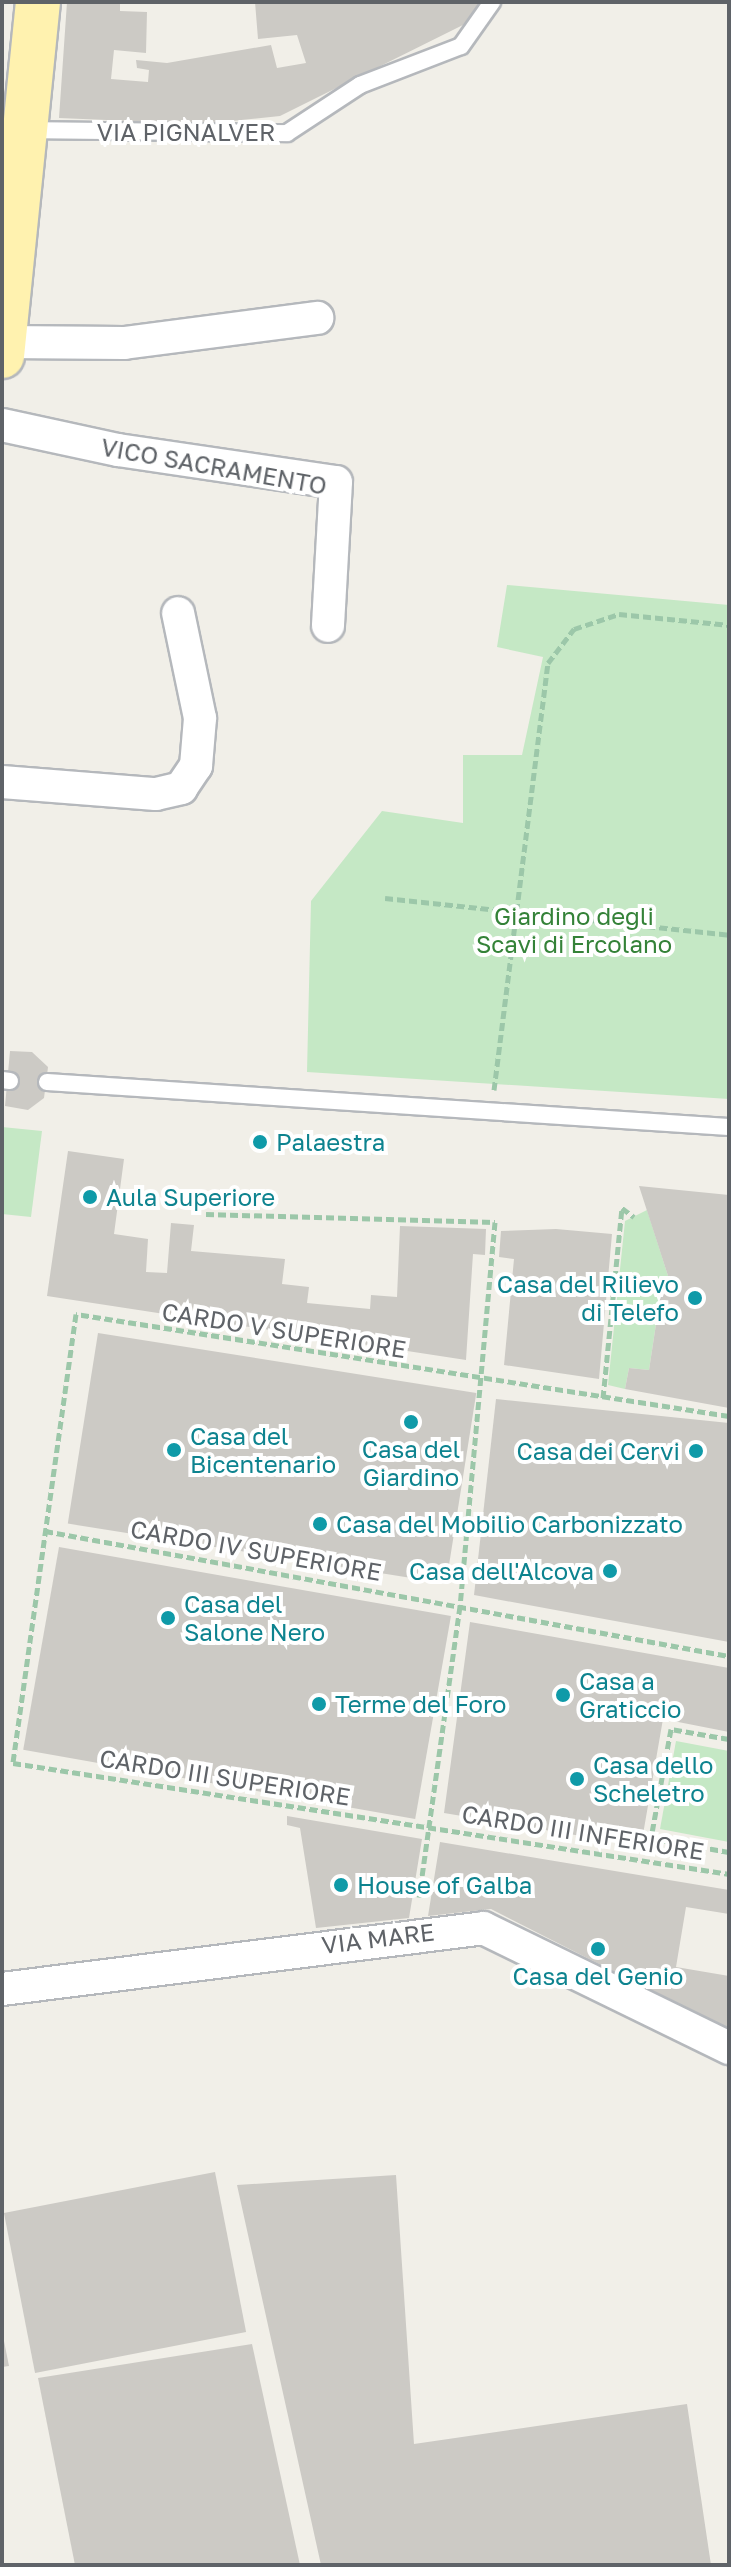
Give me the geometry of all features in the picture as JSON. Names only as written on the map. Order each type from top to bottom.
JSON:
[{"type":"main road","points":[[3,349],[12,200],[29,130],[38,2]]},
{"type":"street","points":[[3,349],[124,343],[317,318]]},
{"type":"street","name":"VICO SACRAMENTO","points":[[2,425],[336,482],[328,626]]},
{"type":"street","points":[[2,782],[156,794],[181,788],[196,766],[200,718],[178,613]]},
{"type":"street","name":"VIA MARE","points":[[2,1989],[483,1928],[729,2048]]},
{"type":"lane","name":"VIA PIGNALVER","points":[[29,130],[287,133],[360,85],[461,46],[492,2]]},
{"type":"lane","points":[[47,1082],[287,1095],[729,1127]]},
{"type":"path","points":[[492,1109],[513,911],[548,663],[574,629],[619,614],[729,625]]},
{"type":"path","points":[[385,898],[729,935]]},
{"type":"path","points":[[603,1398],[622,1208],[634,1217]]},
{"type":"path","points":[[206,1214],[495,1222],[485,1381],[460,1606],[419,1897]]},
{"type":"path","name":"CARDO V SUPERIORE","points":[[45,1531],[76,1314],[485,1381],[729,1416]]},
{"type":"path","name":"CARDO IV SUPERIORE","points":[[45,1531],[729,1656]]},
{"type":"path","name":"CARDO III SUPERIORE","points":[[45,1531],[13,1763],[431,1826]]},
{"type":"path","points":[[729,1739],[671,1729],[651,1838],[729,1852]]},
{"type":"path","name":"CARDO III INFERIORE","points":[[431,1826],[729,1874]]},
{"type":"green space","name":"Giardino degli Scavi di Ercolano","points":[[507,585],[729,605],[729,1099],[307,1072],[311,901],[382,811],[463,823],[463,755],[522,755],[543,657],[497,647]]},
{"type":"green space","points":[[2,1127],[42,1131],[31,1217],[2,1214]]},
{"type":"green space","points":[[647,1210],[670,1282],[662,1285],[649,1370],[629,1368],[625,1389],[608,1385],[625,1221]]},
{"type":"green space","points":[[676,1741],[729,1751],[729,1842],[660,1829]]},
{"type":"building","points":[[67,2],[120,2],[120,11],[147,12],[146,53],[114,50],[111,79],[148,82],[149,70],[137,68],[136,60],[167,63],[271,45],[277,68],[306,63],[297,35],[258,39],[255,2],[483,2],[471,21],[280,116],[202,124],[59,118]]},
{"type":"building","points":[[10,1051],[32,1052],[48,1067],[44,1098],[28,1110],[5,1106]]},
{"type":"building","points":[[68,1151],[124,1159],[114,1234],[148,1239],[146,1272],[167,1273],[171,1223],[194,1225],[191,1251],[285,1259],[282,1284],[309,1287],[307,1303],[370,1309],[371,1295],[397,1297],[400,1226],[486,1229],[485,1255],[473,1254],[466,1360],[47,1296]]},
{"type":"building","name":"Casa del Rilievo di Telefo","points":[[639,1186],[729,1195],[729,1408],[625,1389],[629,1368],[649,1370],[662,1285],[670,1282]]},
{"type":"building","points":[[556,1229],[612,1234],[599,1379],[504,1365],[514,1259],[499,1257],[501,1231]]},
{"type":"building","points":[[98,1333],[476,1393],[446,1584],[68,1524]]},
{"type":"building","points":[[496,1399],[729,1423],[729,1642],[474,1595]]},
{"type":"building","points":[[59,1547],[451,1616],[415,1819],[23,1750]]},
{"type":"building","points":[[470,1622],[729,1668],[729,1732],[663,1719],[641,1846],[444,1813]]},
{"type":"building","points":[[287,1816],[422,1839],[409,1918],[316,1928],[300,1828],[287,1825]]},
{"type":"building","points":[[440,1842],[729,1890],[729,1914],[686,1907],[676,1967],[729,1976],[729,2030],[491,1909],[428,1916]]},
{"type":"building","points":[[215,2172],[246,2332],[35,2373],[4,2213]]},
{"type":"building","points":[[396,2175],[414,2444],[687,2404],[711,2565],[321,2565],[237,2185]]},
{"type":"building","points":[[2,2331],[9,2366],[2,2367]]},
{"type":"building","points":[[252,2344],[300,2565],[75,2565],[38,2378]]},
{"type":"place","name":"Palaestra","points":[[260,1142]]},
{"type":"place","name":"Aula Superiore","points":[[90,1197]]},
{"type":"place","name":"Casa del Rilievo di Telefo","points":[[695,1298]]},
{"type":"place","name":"Casa del Giardino","points":[[411,1422]]},
{"type":"place","name":"Casa del Bicentenario","points":[[174,1450]]},
{"type":"place","name":"Casa dei Cervi","points":[[696,1451]]},
{"type":"place","name":"Casa del Mobilio Carbonizzato","points":[[320,1524]]},
{"type":"place","name":"Casa dell'Alcova","points":[[610,1571]]},
{"type":"place","name":"Casa del Salone Nero","points":[[168,1618]]},
{"type":"place","name":"Casa a Graticcio","points":[[563,1695]]},
{"type":"place","name":"Terme del Foro","points":[[319,1704]]},
{"type":"place","name":"Casa dello Scheletro","points":[[577,1779]]},
{"type":"place","name":"House of Galba","points":[[341,1885]]},
{"type":"place","name":"Casa del Genio","points":[[598,1949]]}]
